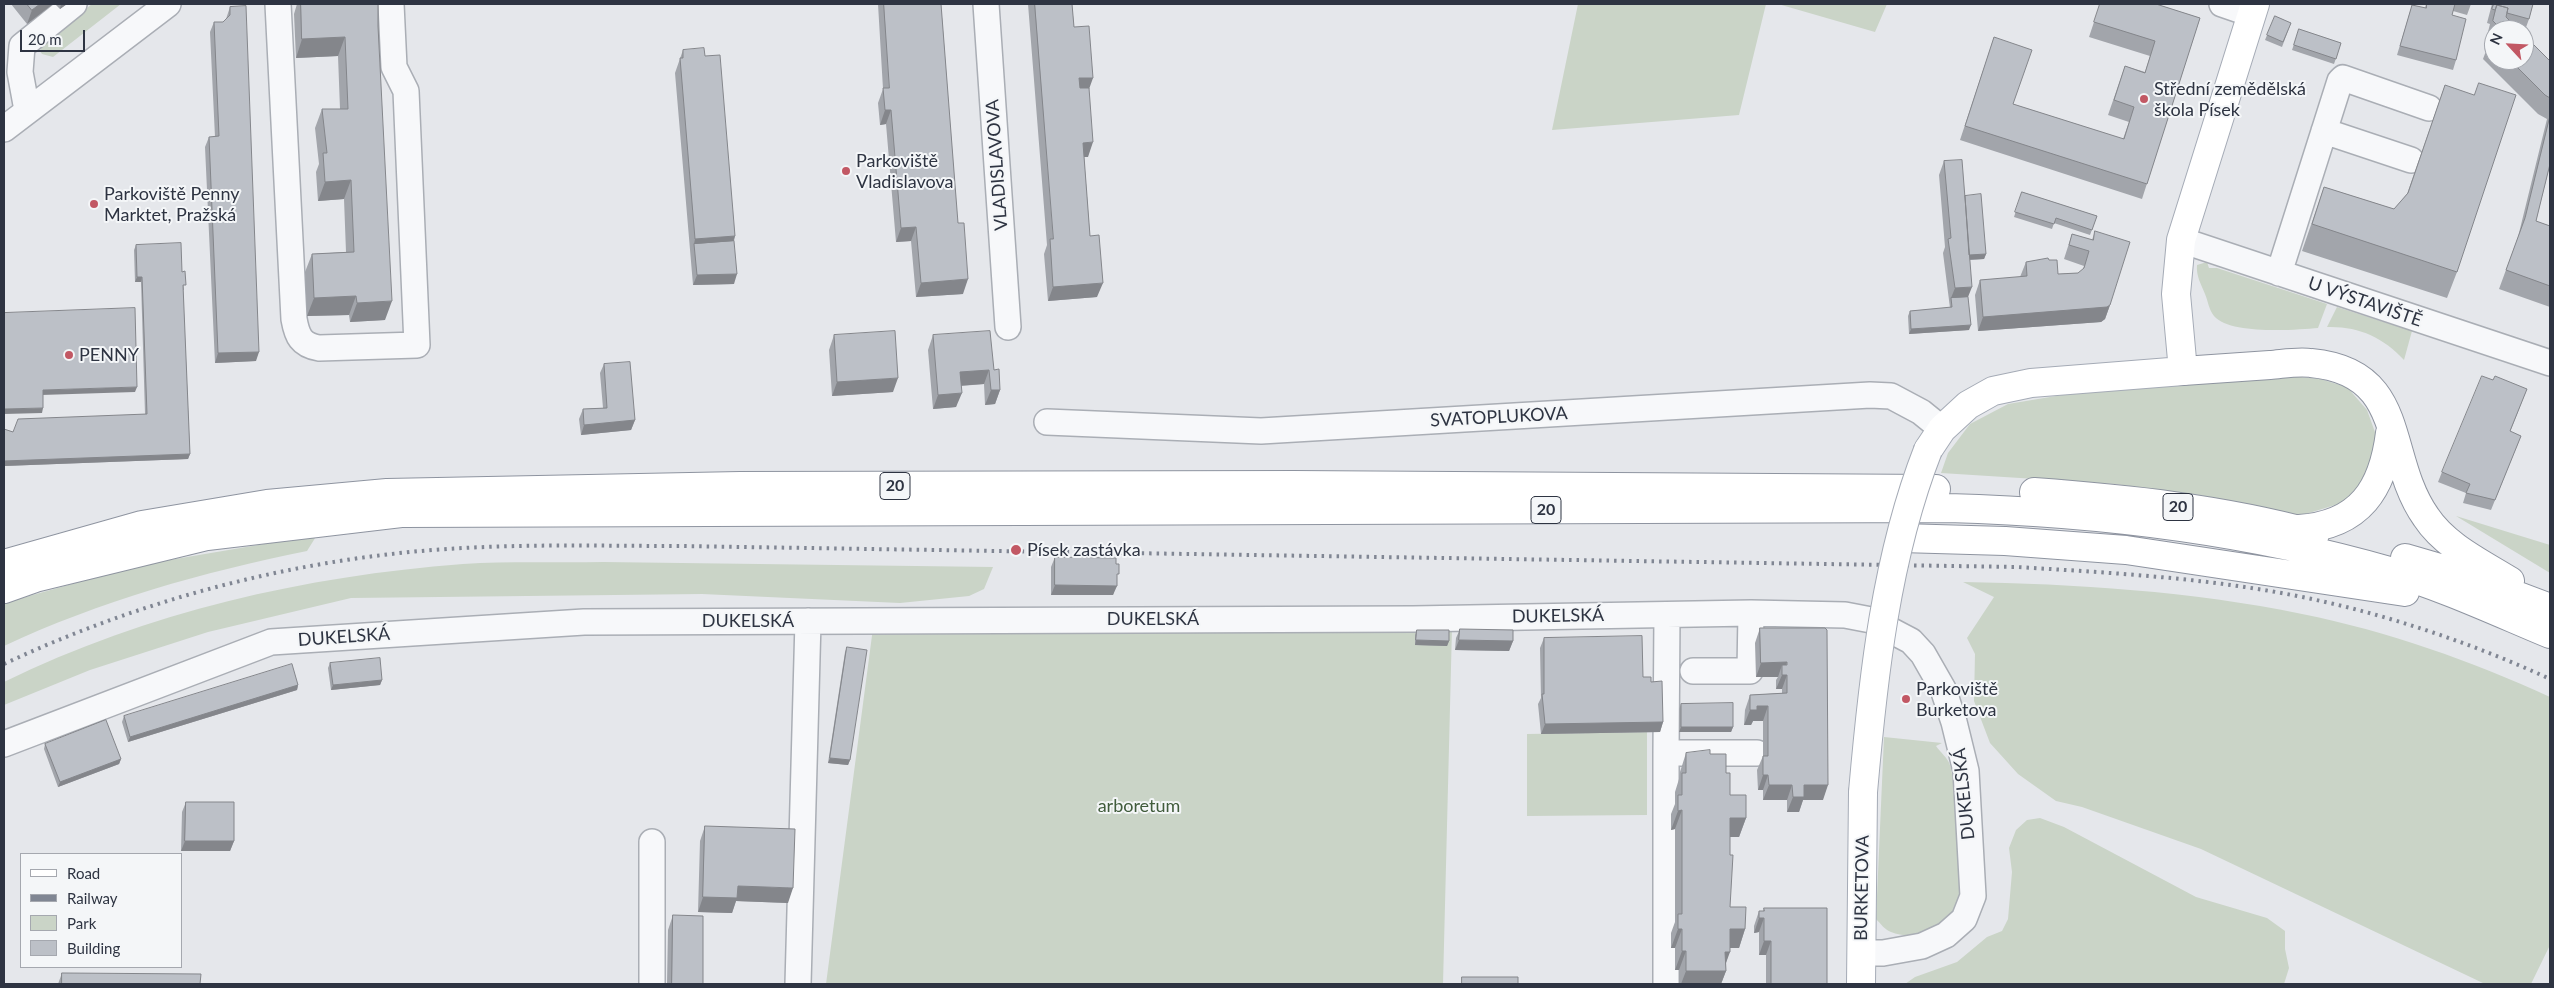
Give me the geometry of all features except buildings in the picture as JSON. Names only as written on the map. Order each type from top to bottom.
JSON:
[{"type":"main road","points":[[2183,371],[2176,294],[2181,240],[2253,9]]},
{"type":"main road","points":[[1935,439],[1968,405],[1993,391],[2031,383],[2311,362],[2341,369],[2369,384],[2384,403],[2402,466],[2426,518],[2449,542],[2550,607]]},
{"type":"main road","points":[[2299,529],[2312,528],[2337,521],[2365,501],[2377,485],[2387,459],[2391,426]]},
{"type":"main road","name":"BURKETOVA","points":[[1861,984],[1863,792],[1878,651],[1912,490],[1935,439]]},
{"type":"main road","name":"20","points":[[4,564],[142,525],[267,504],[387,493],[730,486],[1294,485],[2026,491],[2124,499],[2221,513],[2299,529],[2451,572],[2550,607]]},
{"type":"main road","name":"20","points":[[4,589],[35,578],[207,536],[401,513],[1948,508],[2024,510],[2124,519],[2292,547],[2412,579],[2550,634]]},
{"type":"main road","points":[[1901,538],[2005,540],[2126,550],[2388,589],[2485,612],[2550,634]]},
{"type":"street","points":[[27,110],[20,72],[22,46],[74,4]]},
{"type":"street","points":[[4,129],[168,4]]},
{"type":"street","points":[[278,4],[294,319],[297,333],[302,341],[309,346],[318,348],[416,345],[406,91],[394,67],[390,4]]},
{"type":"street","name":"VLADISLAVOVA","points":[[986,4],[1008,327]]},
{"type":"street","points":[[2222,4],[2253,9]]},
{"type":"street","points":[[2279,273],[2338,87],[2344,78],[2429,108]]},
{"type":"street","points":[[2324,130],[2411,160]]},
{"type":"street","name":"U VÝSTAVIŠTĚ","points":[[2181,240],[2550,363]]},
{"type":"street","name":"SVATOPLUKOVA","points":[[1047,422],[1261,432],[1870,395],[1891,396],[1921,412],[1935,439]]},
{"type":"street","points":[[1693,671],[1750,671],[1751,613]]},
{"type":"street","name":"DUKELSKÁ","points":[[4,744],[271,642],[584,622],[1413,619],[1751,613],[1844,615],[1871,620],[1911,641],[1923,654],[1943,689],[1954,722],[1966,771],[1973,896],[1964,919],[1946,935],[1922,946],[1883,953],[1861,952]]},
{"type":"street","points":[[1666,984],[1667,615]]},
{"type":"street","points":[[798,984],[808,621]]},
{"type":"street","points":[[1666,752],[1757,753]]},
{"type":"street","points":[[652,842],[652,984]]},
{"type":"green space","points":[[92,4],[121,4],[53,57],[42,54],[40,51],[42,43]]},
{"type":"green space","points":[[1578,4],[1766,4],[1739,115],[1552,130]]},
{"type":"green space","points":[[1778,4],[1887,4],[1875,32]]},
{"type":"green space","points":[[2207,262],[2209,268],[2217,268],[2327,304],[2318,328],[2263,330],[2248,329],[2222,322],[2211,311],[2198,276],[2197,265]]},
{"type":"green space","points":[[2337,307],[2412,331],[2404,360],[2379,339],[2369,334],[2349,328],[2327,327]]},
{"type":"green space","points":[[2281,375],[2320,379],[2347,387],[2367,410],[2376,435],[2372,465],[2361,485],[2345,502],[2299,516],[2200,495],[2115,484],[1941,473],[1948,453],[1970,424],[2008,404],[2062,395]]},
{"type":"green space","points":[[2456,516],[2550,545],[2550,573]]},
{"type":"green space","points":[[317,535],[307,551],[191,578],[77,615],[4,646],[4,603],[140,565]]},
{"type":"green space","points":[[603,562],[993,567],[984,589],[969,596],[900,603],[702,594],[351,598],[208,632],[90,670],[4,705],[4,682],[58,657],[114,636],[170,617],[228,601],[286,588],[404,570],[480,563]]},
{"type":"green space","points":[[1963,582],[2091,587],[2176,594],[2302,614],[2366,629],[2429,648],[2490,671],[2550,697],[2550,945],[2531,984],[2485,984],[2201,849],[2082,807],[2056,801],[2018,774],[1990,743],[1974,701],[1975,654],[1967,638],[1994,597]]},
{"type":"green space","name":"arboretum","points":[[873,628],[1452,628],[1443,984],[826,984]]},
{"type":"green space","points":[[1647,732],[1647,815],[1527,816],[1527,734]]},
{"type":"green space","points":[[1884,737],[1942,743],[1936,746],[1949,762],[1952,774],[1961,857],[1961,902],[1957,911],[1942,926],[1922,934],[1901,935],[1891,932],[1876,919]]},
{"type":"green space","points":[[2040,818],[2064,827],[2196,897],[2267,918],[2285,931],[2285,949],[2289,968],[2284,984],[1905,984],[1915,977],[1957,962],[1987,937],[2002,931],[2008,919],[2012,872],[2009,848],[2016,830],[2027,820]]},
{"type":"railway","points":[[4,664],[58,640],[171,600],[228,584],[346,560],[464,548],[680,546],[2017,567],[2162,577],[2271,591],[2369,613],[2461,642],[2550,679]]},
{"type":"place","name":"Střední zemědělská škola Písek","points":[[2144,99]]},
{"type":"place","name":"Parkoviště Vladislavova","points":[[846,171]]},
{"type":"place","name":"Parkoviště Penny Marktet, Pražská","points":[[94,204]]},
{"type":"place","name":"PENNY","points":[[69,355]]},
{"type":"place","name":"Písek zastávka","points":[[1016,550]]},
{"type":"place","name":"Parkoviště Burketova","points":[[1906,699]]}]
